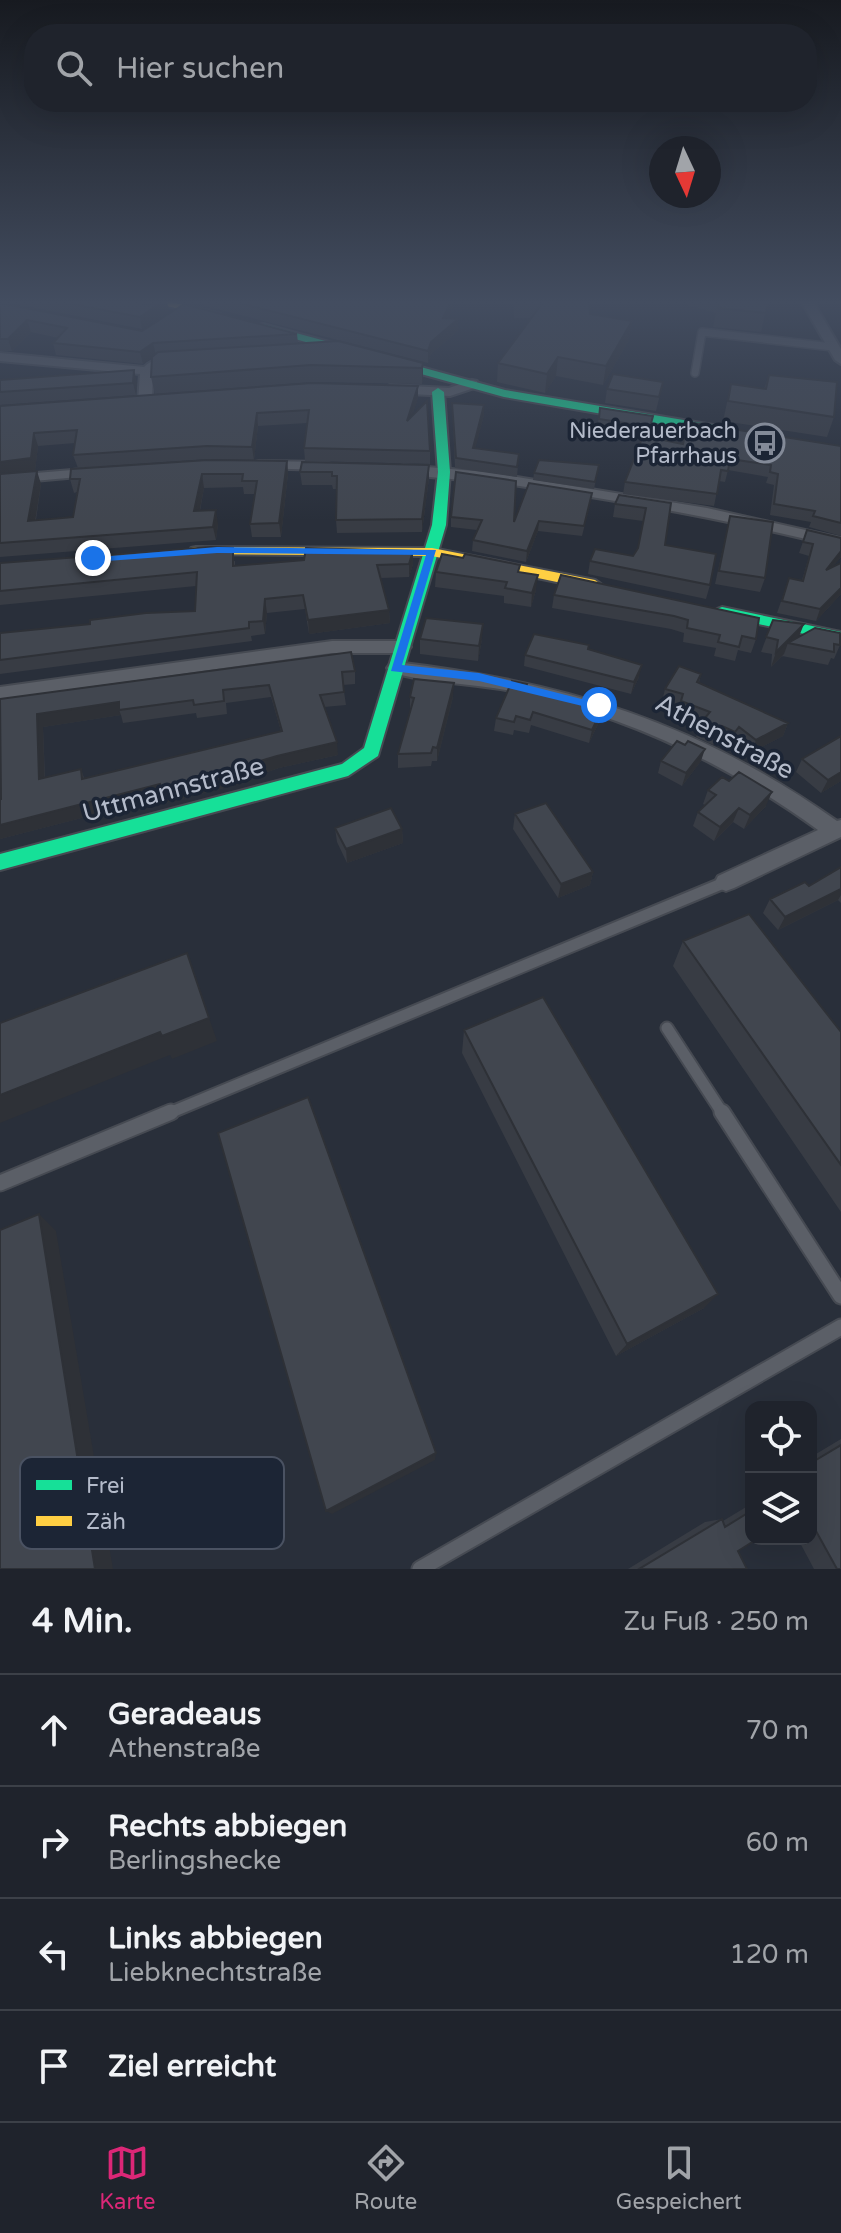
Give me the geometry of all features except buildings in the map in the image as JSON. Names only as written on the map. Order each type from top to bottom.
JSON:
[{"type":"street","points":[[145,401],[147,374]]},
{"type":"street","points":[[437,374],[546,402],[741,433]]},
{"type":"street","points":[[373,389],[457,392],[472,384]]},
{"type":"street","points":[[396,668],[432,552],[444,472],[438,392]]},
{"type":"street","points":[[249,465],[347,466]]},
{"type":"street","points":[[392,468],[444,472],[751,521],[841,543]]},
{"type":"street","points":[[0,480],[112,471]]},
{"type":"street","points":[[174,552],[302,549],[432,552],[619,590]]},
{"type":"street","points":[[697,607],[841,637]]},
{"type":"street","points":[[0,693],[332,647],[402,647]]},
{"type":"street","name":"Uttmannstraße","points":[[0,862],[358,764],[372,751],[396,668]]},
{"type":"street","name":"Athenstraße","points":[[396,668],[517,684],[632,717],[725,761],[838,829]]},
{"type":"street","points":[[726,882],[838,829]]},
{"type":"lane","points":[[0,1183],[726,882]]},
{"type":"lane","points":[[667,1028],[841,1296]]},
{"type":"lane","points":[[420,1569],[841,1327]]},
{"type":"traffic: fast","points":[[435,374],[504,393],[725,431]]},
{"type":"traffic: fast","points":[[0,862],[348,769],[372,751],[439,525],[444,472],[438,392]]},
{"type":"traffic: fast","points":[[722,612],[841,637]]},
{"type":"traffic: slow","points":[[196,551],[432,552],[595,585]]},
{"type":"place","name":"Niederauerbach Pfarrhaus","points":[[765,443]]},
{"type":"route","points":[[93,558],[217,550],[432,552],[396,668],[479,677],[599,705]]}]
